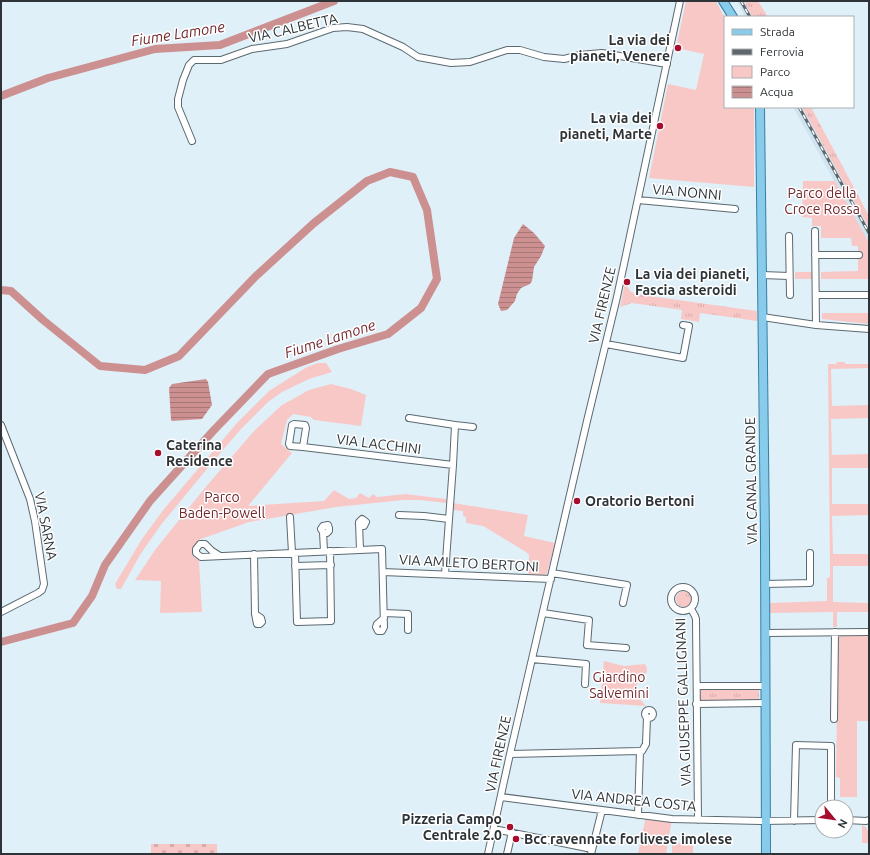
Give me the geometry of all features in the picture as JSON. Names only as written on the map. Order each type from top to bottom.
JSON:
[{"type":"main road","points":[[724,1],[732,16]]},
{"type":"main road","name":"VIA CANAL GRANDE","points":[[760,108],[766,854]]},
{"type":"street","name":"VIA FIRENZE","points":[[488,854],[551,576],[606,344],[680,1]]},
{"type":"street","name":"VIA CALBETTA","points":[[192,141],[178,107],[178,99],[189,65],[194,60],[221,60],[252,49],[287,44],[334,28],[363,28],[403,47],[418,57],[451,63],[470,62],[508,50],[520,50],[544,57],[564,59],[580,55],[602,53],[667,64]]},
{"type":"street","name":"VIA NONNI","points":[[638,200],[735,209]]},
{"type":"street","points":[[815,231],[816,325]]},
{"type":"street","points":[[790,236],[790,295]]},
{"type":"street","points":[[815,255],[859,255]]},
{"type":"street","points":[[762,275],[790,276]]},
{"type":"street","points":[[816,295],[869,295]]},
{"type":"street","points":[[762,317],[816,325],[869,329]]},
{"type":"street","points":[[606,344],[683,358],[689,326]]},
{"type":"street","name":"VIA LACCHINI","points":[[409,418],[473,428]]},
{"type":"street","name":"VIA SARNA","points":[[1,425],[30,499],[44,577],[43,586],[38,593],[1,612]]},
{"type":"street","points":[[445,574],[455,425]]},
{"type":"street","name":"VIA LACCHINI","points":[[303,447],[453,465]]},
{"type":"street","points":[[399,515],[449,519]]},
{"type":"street","points":[[290,517],[295,566],[297,622],[331,620],[331,565],[323,532]]},
{"type":"street","points":[[359,524],[360,550]]},
{"type":"street","name":"VIA AMLETO BERTONI","points":[[220,556],[205,544],[198,545],[196,549],[198,556],[220,556],[382,549],[383,572],[551,576],[627,585],[623,602]]},
{"type":"street","points":[[765,584],[810,583],[810,553]]},
{"type":"street","points":[[254,554],[256,614]]},
{"type":"street","points":[[295,566],[331,565]]},
{"type":"street","points":[[383,572],[384,615],[408,614],[408,630]]},
{"type":"street","name":"VIA GIUSEPPE GALLIGNANI","points":[[685,586],[692,590],[696,598],[691,609],[683,611],[673,606],[671,602],[672,594],[676,588],[685,586]]},
{"type":"street","name":"VIA GIUSEPPE GALLIGNANI","points":[[691,609],[694,612],[696,619],[698,820]]},
{"type":"street","points":[[543,613],[589,620],[587,645],[626,648]]},
{"type":"street","points":[[834,719],[835,632]]},
{"type":"street","points":[[765,633],[869,632]]},
{"type":"street","points":[[532,659],[586,664],[585,684]]},
{"type":"street","points":[[697,686],[765,686]]},
{"type":"street","points":[[696,704],[765,703]]},
{"type":"street","points":[[510,754],[642,751],[646,747],[647,717]]},
{"type":"street","points":[[794,821],[796,745],[831,746],[831,799]]},
{"type":"street","points":[[638,815],[640,751]]},
{"type":"street","name":"VIA ANDREA COSTA","points":[[501,796],[672,819],[814,820]]},
{"type":"street","points":[[494,828],[592,851],[602,810]]},
{"type":"street","points":[[854,820],[868,821]]},
{"type":"street","points":[[507,854],[512,832]]},
{"type":"shaded area","points":[[737,1],[744,1],[752,16],[744,16]]},
{"type":"shaded area","points":[[794,108],[803,108],[869,228],[869,244]]},
{"type":"green space","points":[[686,1],[716,1],[724,16],[724,108],[754,108],[754,187],[649,178],[668,84],[696,90],[704,54],[676,48]]},
{"type":"green space","points":[[744,1],[758,1],[767,16],[752,16]]},
{"type":"green space","points":[[803,108],[812,108],[869,216],[869,228]]},
{"type":"green space","name":"Parco della Croce Rossa","points":[[803,181],[835,181],[869,243],[869,279],[821,279],[821,272],[858,271],[858,246],[852,246],[851,238],[821,238],[821,226],[812,226],[812,218],[802,217]]},
{"type":"green space","points":[[795,272],[812,272],[812,279],[795,279]]},
{"type":"green space","points":[[625,283],[630,291],[635,294],[757,311],[757,321],[700,313],[699,322],[681,319],[682,310],[632,303],[620,307]]},
{"type":"green space","points":[[822,313],[869,313],[869,324],[822,319]]},
{"type":"green space","points":[[836,362],[845,362],[845,364],[869,364],[869,368],[831,369],[832,406],[869,405],[869,418],[831,419],[832,455],[869,454],[869,468],[832,468],[832,504],[869,504],[869,515],[832,516],[833,554],[869,554],[869,566],[833,566],[833,602],[869,603],[869,612],[837,612],[837,627],[833,627],[833,612],[770,613],[770,603],[827,601],[827,578],[830,577],[828,364],[837,364]]},
{"type":"green space","points":[[318,363],[326,363],[332,372],[309,379],[282,392],[268,402],[242,428],[160,526],[140,555],[121,589],[117,589],[115,584],[142,539],[164,509],[237,423],[269,391],[307,367]]},
{"type":"green space","name":"Parco Baden-Powell","points":[[331,384],[351,389],[366,395],[361,426],[314,420],[311,417],[293,414],[287,420],[281,444],[292,453],[248,506],[324,501],[334,490],[349,499],[356,498],[360,493],[369,498],[373,494],[377,497],[406,494],[446,499],[446,503],[403,500],[336,507],[249,522],[201,539],[193,547],[192,553],[195,558],[199,560],[202,612],[160,613],[161,581],[135,580],[155,550],[204,489],[254,431],[282,405],[309,390]]},
{"type":"green space","points":[[453,503],[528,515],[524,536],[555,543],[547,573],[544,576],[528,574],[529,555],[526,552],[483,526],[466,523],[466,517],[463,516],[463,511],[452,510]]},
{"type":"green space","points":[[684,591],[691,596],[692,599],[687,606],[684,607],[677,602],[676,599],[681,592]]},
{"type":"green space","points":[[838,636],[869,636],[869,721],[857,721],[857,797],[840,797],[840,778],[836,777]]},
{"type":"green space","name":"Giardino Salvemini","points":[[604,661],[624,666],[645,664],[647,672],[639,681],[636,689],[646,706],[600,703]]},
{"type":"green space","points":[[700,690],[759,690],[759,700],[700,700]]},
{"type":"green space","points":[[646,816],[672,819],[666,854],[638,854]]},
{"type":"green space","points":[[862,825],[866,827],[869,833],[869,843],[862,843]]},
{"type":"green space","points":[[672,843],[693,843],[693,854],[672,854]]},
{"type":"green space","points":[[151,844],[217,844],[217,854],[151,854]]},
{"type":"water","points":[[523,224],[534,233],[545,246],[534,267],[532,281],[530,284],[521,288],[515,301],[507,310],[501,311],[498,304],[514,238]]},
{"type":"water","points":[[206,379],[208,382],[212,405],[202,419],[172,421],[169,388],[172,384]]},
{"type":"waterway","name":"Fiume Lamone","points":[[1,96],[48,78],[155,49],[220,45],[334,1]]},
{"type":"waterway","name":"Fiume Lamone","points":[[1,290],[11,291],[43,320],[100,366],[145,370],[179,356],[256,276],[314,223],[367,181],[390,172],[413,177],[427,210],[437,279],[421,308],[388,334],[338,349],[268,374],[214,430],[150,501],[105,565],[92,596],[73,623],[1,642]]},
{"type":"railway","points":[[741,1],[749,16]]},
{"type":"railway","points":[[800,108],[869,233]]},
{"type":"place","name":"La via dei pianeti, Venere","points":[[678,48]]},
{"type":"place","name":"La via dei pianeti, Marte","points":[[660,126]]},
{"type":"place","name":"La via dei pianeti, Fascia asteroidi","points":[[627,282]]},
{"type":"place","name":"Caterina Residence","points":[[158,453]]},
{"type":"place","name":"Oratorio Bertoni","points":[[577,501]]},
{"type":"place","name":"Pizzeria Campo Centrale 2.0","points":[[510,827]]},
{"type":"place","name":"Bcc ravennate forlivese imolese","points":[[516,839]]}]
